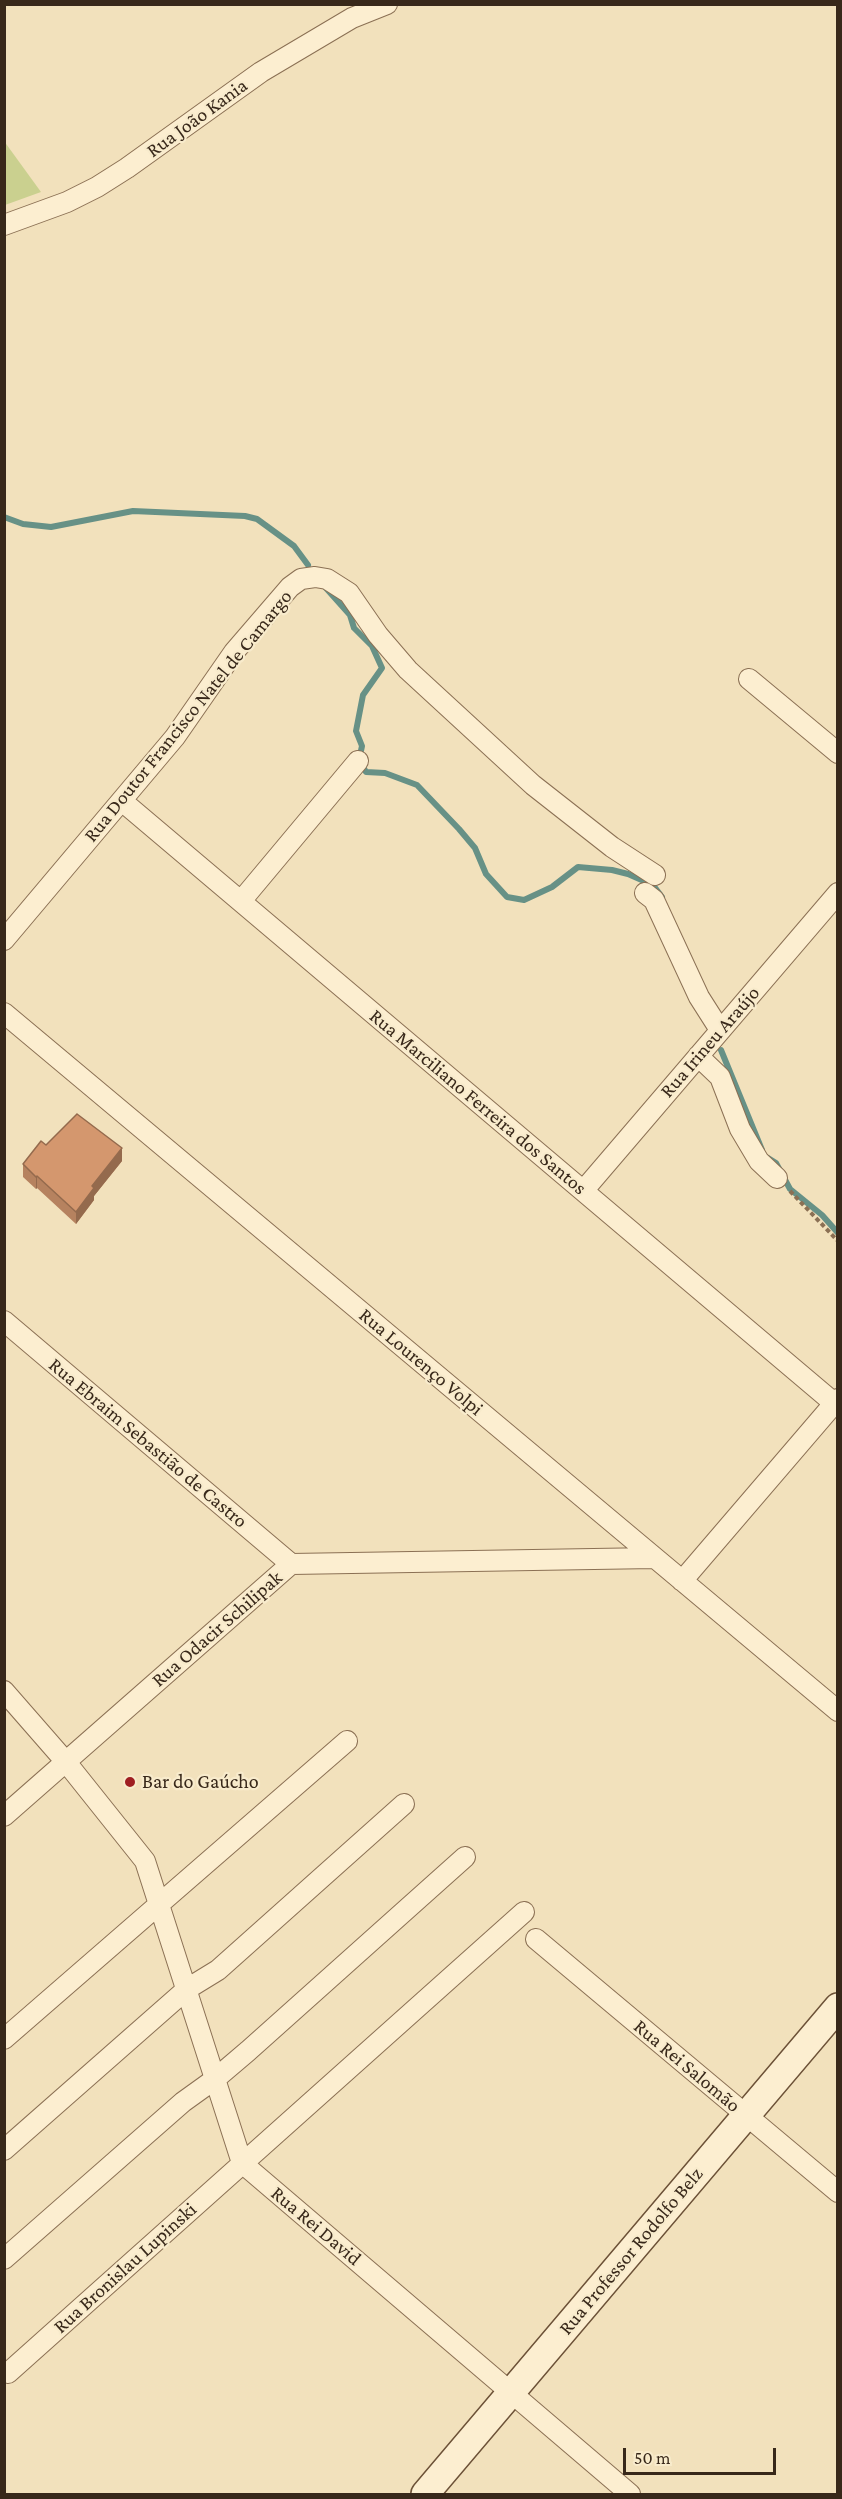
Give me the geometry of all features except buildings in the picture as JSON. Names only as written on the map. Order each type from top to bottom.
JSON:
[{"type":"street","name":"Rua João Kania","points":[[4,225],[49,210],[97,187],[270,66],[352,18],[387,4]]},
{"type":"street","name":"Rua Doutor Francisco Natel de Camargo","points":[[4,940],[175,738],[234,652],[290,587],[301,579],[315,577],[327,579],[349,593],[401,663],[436,698],[525,777],[612,847],[655,875]]},
{"type":"street","points":[[749,679],[837,753]]},
{"type":"street","points":[[241,901],[358,761]]},
{"type":"street","name":"Rua Marciliano Ferreira dos Santos","points":[[122,801],[583,1191],[836,1401]]},
{"type":"street","points":[[645,893],[654,900],[699,997],[720,1030]]},
{"type":"street","name":"Rua Irineu Araújo","points":[[583,1191],[837,893]]},
{"type":"street","name":"Rua Lourenço Volpi","points":[[4,1014],[837,1711]]},
{"type":"street","points":[[698,1056],[720,1077],[740,1129],[759,1161],[777,1178]]},
{"type":"street","name":"Rua Ebraim Sebastião de Castro","points":[[4,1322],[291,1564]]},
{"type":"street","points":[[682,1581],[836,1401]]},
{"type":"street","name":"Rua Odacir Schilipak","points":[[4,1816],[291,1564],[654,1558]]},
{"type":"street","points":[[4,1691],[66,1761],[145,1861],[242,2163]]},
{"type":"street","points":[[4,2039],[347,1741]]},
{"type":"street","points":[[4,2150],[187,1989],[218,1970],[404,1804]]},
{"type":"street","points":[[4,2259],[183,2102],[215,2079],[465,1857]]},
{"type":"street","name":"Rua Bronislau Lupinski","points":[[8,2373],[524,1912]]},
{"type":"street","name":"Rua Rei Salomão","points":[[536,1939],[837,2192]]},
{"type":"street","name":"Rua Professor Rodolfo Belz","points":[[424,2494],[837,2007]]},
{"type":"street","name":"Rua Rei David","points":[[242,2163],[630,2494]]},
{"type":"path","points":[[777,1178],[837,1241]]},
{"type":"green space","points":[[4,141],[41,192],[5,205],[4,205]]},
{"type":"waterway","points":[[4,517],[23,524],[51,527],[133,511],[245,516],[257,519],[294,546],[308,565]]},
{"type":"waterway","points":[[325,587],[350,615],[354,628],[372,646],[382,668],[363,695],[356,731],[362,746],[359,760],[366,772],[385,773],[417,785],[475,848],[486,874],[507,897],[524,900],[552,887],[578,867],[628,874],[653,885],[662,897]]},
{"type":"waterway","points":[[721,1050],[762,1150]]},
{"type":"waterway","points":[[768,1158],[776,1163],[790,1189],[822,1215],[838,1233]]},
{"type":"place","name":"Bar do Gaúcho","points":[[130,1782]]}]
